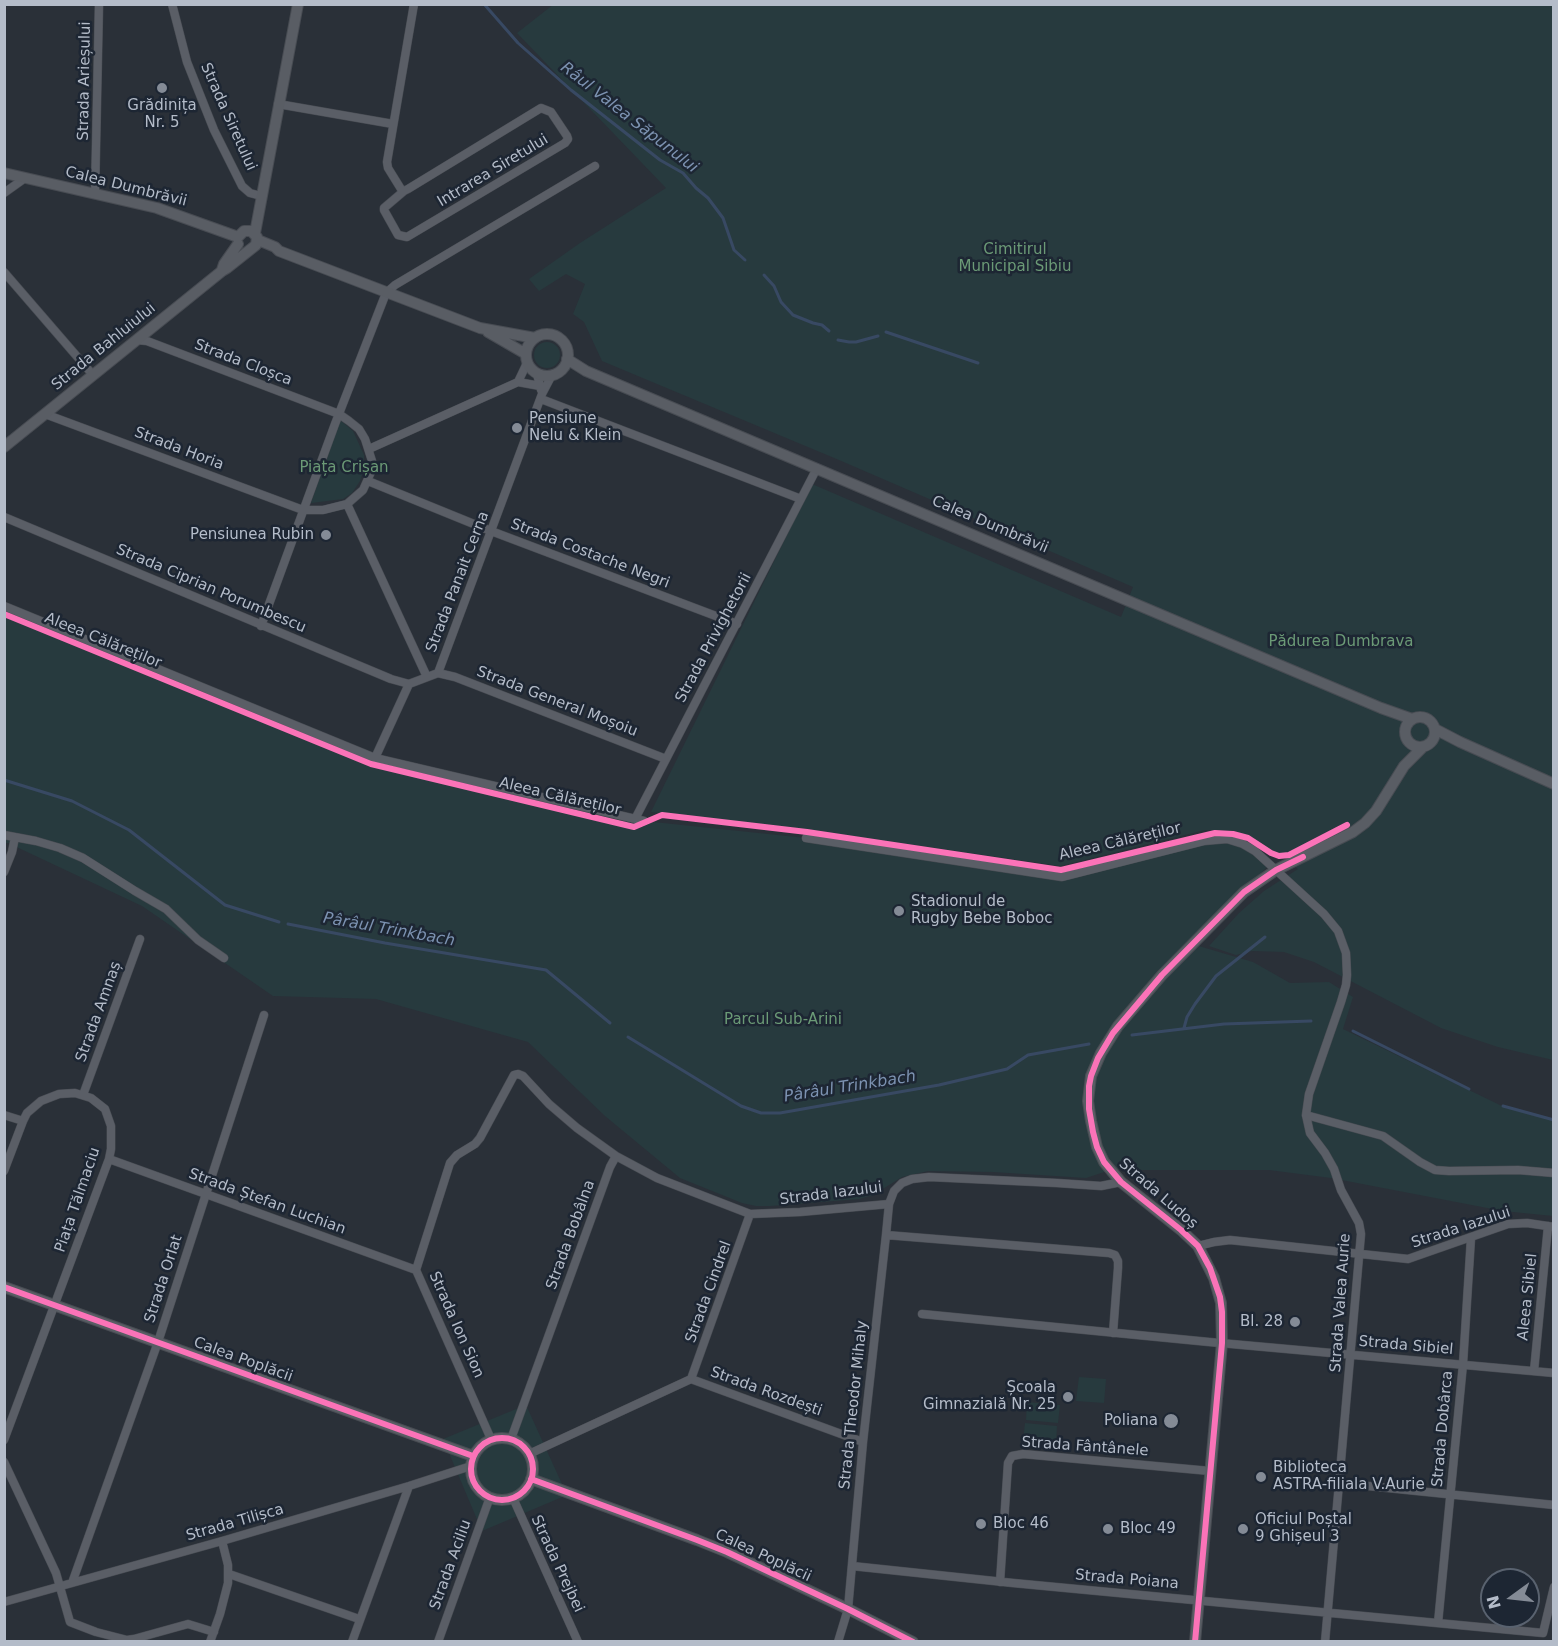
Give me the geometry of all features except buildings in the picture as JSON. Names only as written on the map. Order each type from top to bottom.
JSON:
[{"type":"main road","name":"Strada Siretului","points":[[253,240],[298,4]]},
{"type":"main road","name":"Calea Dumbrăvii","points":[[4,173],[168,211],[238,240],[242,249],[253,240]]},
{"type":"main road","points":[[238,240],[241,232],[279,251],[480,328],[535,338]]},
{"type":"main road","name":"Strada Bahluiului","points":[[222,271],[238,240]]},
{"type":"main road","name":"Strada Bahluiului","points":[[4,447],[228,268],[253,240]]},
{"type":"main road","points":[[480,328],[527,358],[537,374],[544,376],[552,375],[565,363],[566,348],[557,337],[543,335],[530,343],[527,358]]},
{"type":"main road","name":"Calea Dumbrăvii","points":[[565,363],[1381,708],[1412,719]]},
{"type":"main road","name":"Calea Dumbrăvii","points":[[1381,708],[1405,729]]},
{"type":"main road","points":[[1460,741],[1415,746],[1408,741],[1405,729],[1412,719],[1424,717],[1432,721],[1436,729],[1554,784]]},
{"type":"main road","points":[[1428,744],[1436,733],[1436,729]]},
{"type":"main road","name":"Strada Ludoș","points":[[1404,766],[1408,741]]},
{"type":"main road","name":"Strada Ludoș","points":[[1195,1641],[1222,1343],[1220,1297],[1210,1268],[1198,1246],[1182,1230],[1121,1182],[1104,1162],[1093,1132],[1088,1093],[1091,1076],[1098,1058],[1118,1026],[1177,960],[1244,892],[1276,870],[1353,832],[1365,823],[1376,811],[1404,766],[1428,744]]},
{"type":"main road","name":"Calea Poplăcii","points":[[4,1287],[158,1342],[472,1461]]},
{"type":"main road","points":[[491,1439],[511,1439],[522,1445],[529,1454],[532,1464],[531,1479],[526,1488],[513,1498],[501,1500],[480,1491],[474,1482],[472,1461],[480,1446],[491,1439]]},
{"type":"main road","name":"Calea Poplăcii","points":[[531,1479],[707,1544],[913,1641]]},
{"type":"street","name":"Strada Arieșului","points":[[95,194],[99,4]]},
{"type":"street","name":"Strada Siretului","points":[[172,4],[187,62],[214,130],[242,186],[250,193],[261,196]]},
{"type":"street","points":[[404,190],[399,187],[387,165],[414,4]]},
{"type":"street","points":[[278,104],[393,124]]},
{"type":"street","name":"Intrarea Siretului","points":[[541,108],[551,112],[568,139],[565,143],[407,237],[398,235],[384,210],[404,190],[541,108]]},
{"type":"street","points":[[261,626],[386,293],[395,285],[595,166]]},
{"type":"street","points":[[4,193],[25,178]]},
{"type":"street","points":[[4,272],[93,375]]},
{"type":"street","name":"Strada Cloșca","points":[[137,340],[147,341],[339,414]]},
{"type":"street","points":[[369,449],[518,382],[527,358]]},
{"type":"street","points":[[537,374],[541,393]]},
{"type":"street","name":"Strada Panait Cerna","points":[[409,684],[438,673],[541,393],[552,375]]},
{"type":"street","points":[[518,382],[801,499]]},
{"type":"street","name":"Strada Horia","points":[[45,414],[303,510]]},
{"type":"street","points":[[303,510],[323,510],[347,504],[363,490],[368,481],[372,460],[369,449],[359,429],[339,414]]},
{"type":"street","name":"Strada Privighetorii","points":[[635,819],[817,468]]},
{"type":"street","name":"Strada Costache Negri","points":[[368,481],[491,531],[737,624]]},
{"type":"street","points":[[347,504],[427,677]]},
{"type":"street","name":"Strada Ciprian Porumbescu","points":[[4,516],[261,626],[391,679],[409,684]]},
{"type":"street","name":"Aleea Călăreților","points":[[4,606],[375,758],[644,821]]},
{"type":"street","name":"Strada General Moșoiu","points":[[438,673],[455,677],[666,759]]},
{"type":"street","points":[[375,758],[409,684]]},
{"type":"street","points":[[4,835],[60,848],[82,858],[166,909],[198,940],[224,958]]},
{"type":"street","points":[[4,872],[15,837]]},
{"type":"street","name":"Aleea Călăreților","points":[[806,838],[1062,877],[1204,841],[1227,839],[1244,844],[1276,870]]},
{"type":"street","points":[[1276,870],[1332,923],[1338,931],[1346,953],[1347,975],[1344,990],[1309,1094],[1306,1115],[1383,1136],[1435,1170],[1518,1170],[1554,1173]]},
{"type":"street","name":"Strada Amnaș","points":[[82,1095],[140,939]]},
{"type":"street","name":"Strada Orlat","points":[[72,1583],[158,1342],[264,1015]]},
{"type":"street","name":"Strada Ion Sion","points":[[491,1439],[416,1270],[450,1163],[480,1138],[511,1078],[518,1074],[523,1076],[549,1104],[577,1128],[616,1156]]},
{"type":"street","points":[[4,1171],[23,1121],[34,1105],[49,1097],[67,1093],[82,1095]]},
{"type":"street","name":"Piața Tălmaciu","points":[[4,1440],[109,1159],[112,1137],[109,1117],[99,1103],[82,1095]]},
{"type":"street","points":[[4,1115],[23,1121]]},
{"type":"street","name":"Strada Valea Aurie","points":[[1306,1115],[1310,1133],[1329,1160],[1341,1190],[1359,1222],[1361,1234],[1326,1641]]},
{"type":"street","name":"Strada Iazului","points":[[616,1156],[657,1178],[750,1215],[889,1204],[894,1191],[902,1183],[929,1177],[1101,1186],[1121,1182]]},
{"type":"street","name":"Strada Bobâlna","points":[[511,1439],[616,1156]]},
{"type":"street","name":"Strada Ștefan Luchian","points":[[109,1159],[416,1270]]},
{"type":"street","name":"Strada Theodor Mihaly","points":[[838,1641],[848,1609],[863,1442],[889,1204]]},
{"type":"street","name":"Strada Cindrel","points":[[691,1379],[750,1215]]},
{"type":"street","name":"Strada Iazului","points":[[1198,1246],[1230,1240],[1408,1259],[1508,1224],[1527,1223],[1551,1226]]},
{"type":"street","name":"Aleea Sibiel","points":[[1534,1371],[1551,1226]]},
{"type":"street","points":[[885,1235],[1115,1255],[1118,1268],[1113,1333]]},
{"type":"street","name":"Strada Dobârca","points":[[1437,1623],[1463,1364],[1471,1238]]},
{"type":"street","name":"Strada Sibiel","points":[[922,1314],[1554,1373]]},
{"type":"street","name":"Strada Rozdești","points":[[529,1454],[691,1379],[863,1442]]},
{"type":"street","name":"Strada Fântânele","points":[[1000,1582],[1008,1463],[1012,1456],[1023,1454],[1210,1471]]},
{"type":"street","name":"Strada Tilișca","points":[[4,1602],[409,1486],[472,1461]]},
{"type":"street","points":[[4,1462],[56,1573],[70,1622],[120,1639],[134,1639],[188,1624],[214,1632]]},
{"type":"street","points":[[1339,1484],[1554,1505]]},
{"type":"street","points":[[352,1641],[409,1486]]},
{"type":"street","name":"Strada Aciliu","points":[[438,1641],[490,1497]]},
{"type":"street","name":"Strada Prejbei","points":[[513,1498],[578,1641]]},
{"type":"street","points":[[210,1641],[225,1598],[229,1574],[222,1541]]},
{"type":"street","name":"Strada Poiana","points":[[852,1566],[1000,1582],[1543,1632],[1554,1587]]},
{"type":"street","points":[[229,1574],[359,1619]]},
{"type":"green space","points":[[554,4],[1553,5],[1553,1060],[1498,1047],[1441,1028],[1314,962],[1284,952],[1252,951],[1236,955],[1209,946],[1239,913],[1264,891],[1298,869],[1254,839],[1235,831],[1205,830],[1060,866],[831,833],[651,812],[812,484],[1121,617],[1133,587],[602,361],[584,322],[573,314],[585,284],[566,274],[539,291],[529,279],[666,188],[517,33]]},
{"type":"green space","points":[[547,342],[556,346],[560,355],[556,364],[547,368],[538,364],[534,355],[538,346]]},
{"type":"green space","name":"Piața Crișan","points":[[340,420],[353,431],[364,455],[364,468],[360,481],[352,493],[343,499],[311,503]]},
{"type":"green space","name":"Parcul Sub-Arini","points":[[5,606],[375,758],[644,821],[806,838],[1054,876],[1204,841],[1235,841],[1268,866],[1192,944],[1253,962],[1290,983],[1329,982],[1353,997],[1343,1029],[1506,1108],[1553,1120],[1553,1216],[1503,1211],[1331,1178],[1269,1170],[1110,1170],[1086,1178],[993,1172],[928,1171],[902,1177],[873,1195],[859,1199],[770,1206],[742,1203],[680,1178],[605,1116],[528,1042],[376,999],[273,996],[142,906],[5,843]]},
{"type":"green space","points":[[1079,1377],[1106,1379],[1104,1403],[1076,1401]]},
{"type":"green space","points":[[1027,1402],[1060,1405],[1058,1423],[1026,1420]]},
{"type":"green space","points":[[526,1405],[567,1495],[482,1531],[443,1439]]},
{"type":"green space","points":[[1025,1423],[1057,1426],[1056,1444],[1023,1441]]},
{"type":"waterway","name":"Râul Valea Săpunului","points":[[484,4],[518,43],[571,90],[660,160],[683,173],[708,198],[723,218],[734,250],[745,260]]},
{"type":"waterway","name":"Râul Valea Săpunului","points":[[764,275],[774,286],[781,302],[793,315],[822,325],[829,331]]},
{"type":"waterway","name":"Râul Valea Săpunului","points":[[886,332],[978,363]]},
{"type":"waterway","name":"Râul Valea Săpunului","points":[[838,340],[856,342],[878,336]]},
{"type":"waterway","name":"Pârâul Trinkbach","points":[[4,780],[72,801],[129,830],[225,905],[279,922]]},
{"type":"waterway","name":"Pârâul Trinkbach","points":[[288,924],[546,970],[610,1023]]},
{"type":"waterway","points":[[1184,1028],[1187,1017],[1216,976],[1265,937]]},
{"type":"waterway","name":"Pârâul Trinkbach","points":[[1132,1035],[1224,1024],[1311,1021]]},
{"type":"waterway","name":"Pârâul Trinkbach","points":[[1353,1031],[1469,1089]]},
{"type":"waterway","name":"Pârâul Trinkbach","points":[[628,1037],[741,1106],[761,1113],[780,1113],[939,1085],[1007,1069],[1028,1055],[1089,1044]]},
{"type":"waterway","name":"Pârâul Trinkbach","points":[[1503,1106],[1554,1120]]},
{"type":"cycle path","points":[[4,614],[371,764],[634,827],[662,815],[807,832],[1061,870],[1215,833],[1248,838],[1271,853],[1279,856],[1289,855],[1347,825]]},
{"type":"cycle path","points":[[1195,1642],[1222,1343],[1220,1297],[1210,1268],[1198,1246],[1121,1182],[1104,1162],[1093,1132],[1089,1109],[1089,1086],[1098,1058],[1113,1033],[1162,975],[1244,892],[1276,870],[1303,857]]},
{"type":"cycle path","points":[[4,1287],[473,1456]]},
{"type":"cycle path","points":[[502,1438],[514,1440],[524,1447],[531,1457],[533,1469],[531,1481],[524,1491],[514,1498],[502,1500],[490,1498],[480,1491],[473,1481],[471,1469],[473,1457],[480,1447],[490,1440],[502,1438]]},
{"type":"cycle path","points":[[531,1479],[727,1552],[913,1642]]},
{"type":"place","name":"Grădinița Nr. 5","points":[[162,88]]},
{"type":"place","name":"Pensiune Nelu & Klein","points":[[517,428]]},
{"type":"place","name":"Pensiunea Rubin","points":[[326,535]]},
{"type":"place","name":"Stadionul de Rugby Bebe Boboc","points":[[899,911]]},
{"type":"place","name":"Bl. 28","points":[[1295,1322]]},
{"type":"place","name":"Școala Gimnazială Nr. 25","points":[[1068,1397]]},
{"type":"place","name":"Poliana","points":[[1171,1421]]},
{"type":"place","name":"Biblioteca ASTRA-filiala V.Aurie","points":[[1261,1477]]},
{"type":"place","name":"Bloc 46","points":[[981,1524]]},
{"type":"place","name":"Bloc 49","points":[[1108,1529]]},
{"type":"place","name":"Oficiul Poștal 9 Ghișeul 3","points":[[1243,1529]]},
{"type":"park label","name":"Cimitirul Municipal Sibiu","points":[[1015,258]]},
{"type":"park label","name":"Pădurea Dumbrava","points":[[1341,642]]}]
